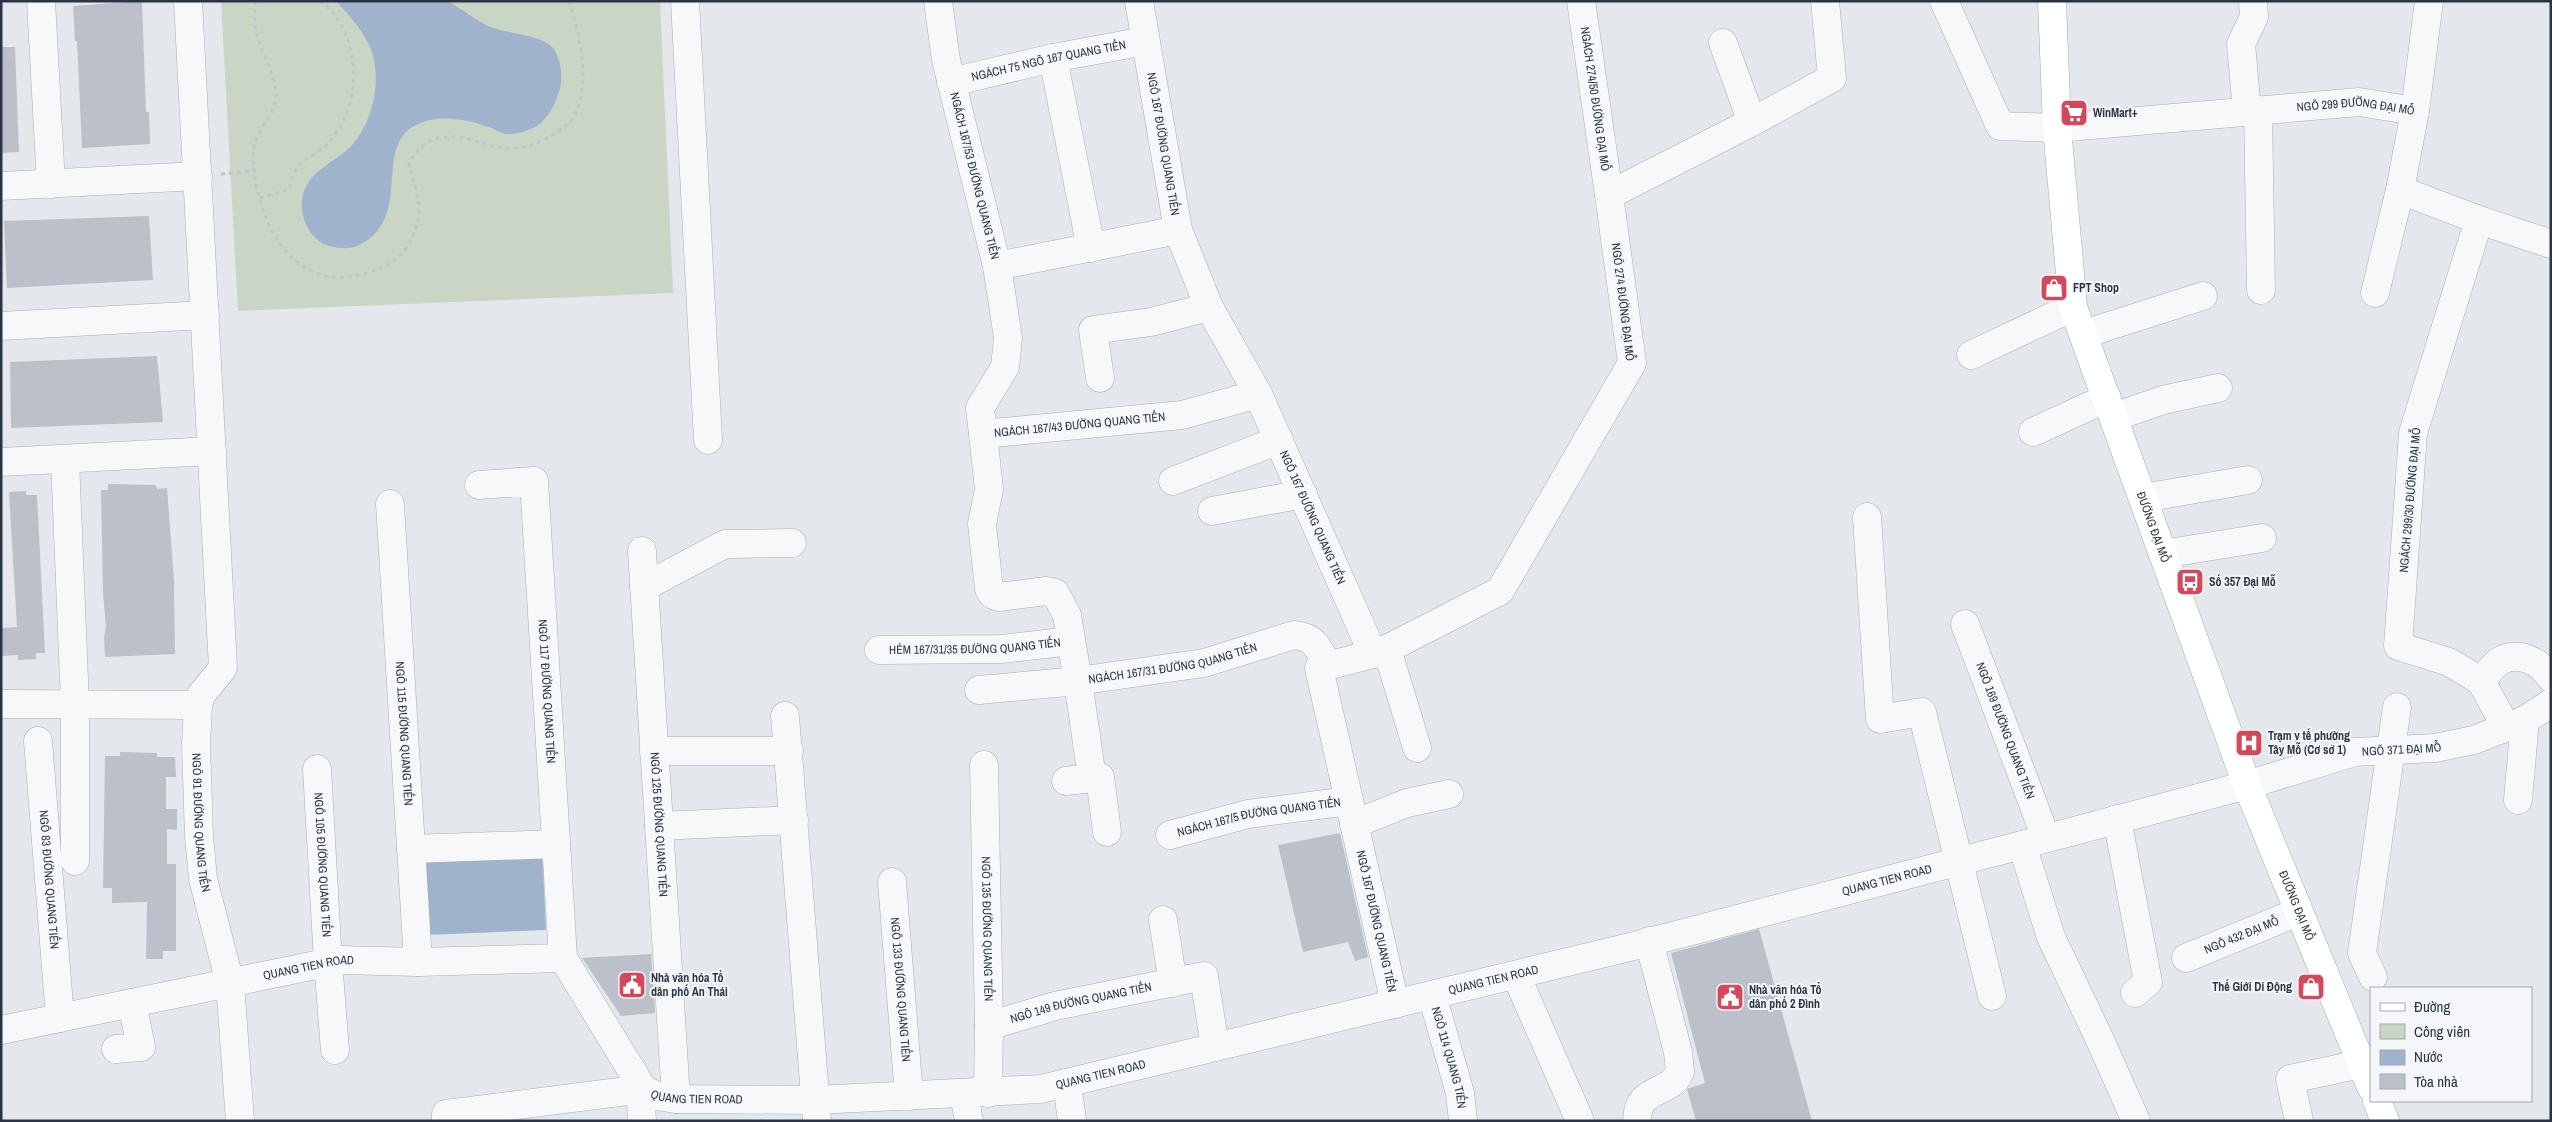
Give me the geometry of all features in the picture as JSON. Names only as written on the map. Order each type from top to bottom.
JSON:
[{"type":"main road","name":"ĐƯỜNG ĐẠI MỖ","points":[[2052,1],[2057,128],[2073,307],[2247,784],[2366,1075]]},
{"type":"main road","points":[[2377,1102],[2386,1121]]},
{"type":"street","points":[[41,1],[51,184]]},
{"type":"street","points":[[1,462],[212,451],[188,1]]},
{"type":"street","points":[[684,1],[708,440]]},
{"type":"street","name":"NGÁCH 167/53 ĐƯỜNG QUANG TIẾN","points":[[938,1],[951,82],[997,266],[1178,230]]},
{"type":"street","name":"NGÕ 167 ĐƯỜNG QUANG TIẾN","points":[[1138,1],[1178,230],[1209,307],[1258,394],[1303,494],[1380,651],[1417,748]]},
{"type":"street","name":"NGÁCH 274/50 ĐƯỜNG ĐẠI MỖ","points":[[1581,1],[1609,196]]},
{"type":"street","points":[[1609,196],[1832,78],[1825,1]]},
{"type":"street","name":"NGÕ 299 ĐƯỜNG ĐẠI MỖ","points":[[1944,1],[2000,126],[2057,128],[2358,102],[2415,111],[2400,190],[2376,293]]},
{"type":"street","points":[[2253,1],[2254,17],[2241,44],[2253,111],[2261,290]]},
{"type":"street","points":[[2415,111],[2429,1]]},
{"type":"street","name":"NGÁCH 75 NGÕ 167 QUANG TIẾN","points":[[951,82],[1053,58],[1145,41]]},
{"type":"street","points":[[1723,43],[1752,122]]},
{"type":"street","points":[[1053,58],[1091,248]]},
{"type":"street","points":[[1,186],[198,176]]},
{"type":"street","points":[[2400,190],[2479,220],[2551,244]]},
{"type":"street","name":"NGÕ 274 ĐƯỜNG ĐẠI MỖ","points":[[1380,651],[1500,592],[1632,363],[1609,196]]},
{"type":"street","name":"NGÁCH 299/30 ĐƯỜNG ĐẠI MỖ","points":[[2479,220],[2413,433],[2398,646],[2449,662],[2481,681]]},
{"type":"street","name":"NGÁCH 167/43 ĐƯỜNG QUANG TIẾN","points":[[997,266],[1008,338],[1005,367],[980,408],[984,434],[1182,414],[1258,394]]},
{"type":"street","points":[[2084,334],[2203,296]]},
{"type":"street","points":[[1100,378],[1093,330],[1151,322],[1209,307]]},
{"type":"street","points":[[1971,355],[2073,307]]},
{"type":"street","points":[[1,326],[205,315]]},
{"type":"street","points":[[2033,432],[2110,407],[2163,400],[2218,388]]},
{"type":"street","name":"NGÁCH 167/31 ĐƯỜNG QUANG TIẾN","points":[[984,434],[989,489],[982,524],[989,589],[993,595],[999,597],[1046,591],[1055,593],[1067,615],[1078,681],[1204,663],[1294,635],[1306,636],[1314,642],[1326,666]]},
{"type":"street","points":[[1173,481],[1279,440]]},
{"type":"street","name":"NGÕ 91 ĐƯỜNG QUANG TIẾN","points":[[212,451],[223,668],[201,695],[198,705],[198,808],[203,879],[230,983],[240,1121]]},
{"type":"street","points":[[65,458],[76,704],[75,861]]},
{"type":"street","points":[[2143,498],[2248,480]]},
{"type":"street","name":"NGÕ 117 ĐƯỜNG QUANG TIẾN","points":[[480,485],[534,481],[563,958]]},
{"type":"street","points":[[1212,511],[1303,494]]},
{"type":"street","name":"NGÕ 115 ĐƯỜNG QUANG TIẾN","points":[[390,504],[418,962]]},
{"type":"street","points":[[1868,517],[1880,719],[1922,712],[1992,996]]},
{"type":"street","points":[[2163,554],[2262,538]]},
{"type":"street","points":[[644,587],[725,544],[792,543]]},
{"type":"street","name":"NGÕ 125 ĐƯỜNG QUANG TIẾN","points":[[642,551],[676,1099]]},
{"type":"street","name":"NGÕ 169 ĐƯỜNG QUANG TIẾN","points":[[1965,624],[2034,841],[2051,937],[2136,1121]]},
{"type":"street","name":"HẺM 167/31/35 ĐƯỜNG QUANG TIẾN","points":[[879,650],[1001,648],[1071,641]]},
{"type":"street","points":[[1326,666],[1380,651]]},
{"type":"street","points":[[2518,800],[2515,723],[2481,681],[2498,661],[2512,656],[2530,659],[2545,670],[2551,678]]},
{"type":"street","name":"NGÕ 167 ĐƯỜNG QUANG TIẾN","points":[[1326,666],[1319,668],[1396,1004]]},
{"type":"street","points":[[979,690],[1078,681],[1079,780],[1100,777],[1107,832]]},
{"type":"street","name":"NGÕ 371 ĐẠI MỖ","points":[[2247,784],[2355,752],[2391,752],[2435,748],[2474,740],[2515,723],[2551,703]]},
{"type":"street","points":[[1,704],[198,705]]},
{"type":"street","points":[[2374,977],[2362,953],[2397,707]]},
{"type":"street","points":[[785,716],[816,1111]]},
{"type":"street","name":"NGÕ 83 ĐƯỜNG QUANG TIẾN","points":[[38,741],[60,1018]]},
{"type":"street","points":[[654,751],[789,751]]},
{"type":"street","name":"NGÕ 135 ĐƯỜNG QUANG TIẾN","points":[[969,1121],[989,1026],[984,765]]},
{"type":"street","name":"NGÕ 105 ĐƯỜNG QUANG TIẾN","points":[[317,769],[328,962],[336,1050]]},
{"type":"street","name":"QUANG TIEN ROAD","points":[[1,1030],[340,960],[418,962],[563,958],[644,1089],[657,1096],[816,1111],[909,1096],[1041,1089],[1516,975],[1649,941],[1720,927],[2247,784]]},
{"type":"street","name":"NGÁCH 167/5 ĐƯỜNG QUANG TIẾN","points":[[1170,835],[1248,814],[1352,812],[1449,794]]},
{"type":"street","points":[[2117,819],[2148,982],[2135,993]]},
{"type":"street","points":[[659,826],[794,820]]},
{"type":"street","points":[[411,848],[556,844]]},
{"type":"street","name":"NGÕ 133 ĐƯỜNG QUANG TIẾN","points":[[892,882],[909,1096]]},
{"type":"street","name":"NGÕ 432 ĐẠI MỖ","points":[[2186,958],[2298,912]]},
{"type":"street","points":[[1164,920],[1173,982]]},
{"type":"street","points":[[1637,1121],[1639,1106],[1645,1097],[1678,1088],[1680,1072],[1678,1052],[1649,941]]},
{"type":"street","points":[[1516,975],[1580,1121]]},
{"type":"street","name":"NGÕ 149 ĐƯỜNG QUANG TIẾN","points":[[989,1026],[1055,1006],[1204,976],[1215,1047]]},
{"type":"street","name":"NGÕ 114 QUANG TIẾN","points":[[1432,995],[1460,1093],[1463,1121]]},
{"type":"street","points":[[116,1049],[141,1047],[132,1003]]},
{"type":"street","points":[[2299,1121],[2290,1080],[2366,1075]]},
{"type":"street","points":[[1067,1083],[1072,1121]]},
{"type":"street","points":[[446,1121],[446,1114],[644,1089],[641,1104],[642,1121]]},
{"type":"path","points":[[255,1],[256,31],[273,76],[276,94],[272,115],[262,127],[254,142],[254,171],[260,198],[271,230],[285,252],[306,268],[323,275],[343,277],[380,268],[398,258],[411,240],[418,218],[418,192],[410,164],[415,152],[425,144],[441,137],[458,136],[502,148],[525,147],[547,139],[569,122],[579,102],[583,71],[582,42],[569,1]]},
{"type":"path","points":[[260,198],[289,189],[299,163],[327,145],[340,127],[351,104],[354,86],[353,61],[348,40],[339,21],[322,1]]},
{"type":"path","points":[[198,176],[254,171]]},
{"type":"green space","points":[[221,1],[660,1],[673,293],[238,311]]},
{"type":"water","points":[[336,1],[446,1],[488,26],[538,39],[550,45],[560,62],[561,73],[558,95],[550,112],[537,126],[526,131],[506,134],[480,124],[442,118],[414,126],[402,137],[396,151],[389,203],[384,220],[374,235],[357,246],[344,248],[326,245],[315,238],[306,223],[302,207],[304,190],[308,183],[324,167],[348,149],[360,134],[371,110],[374,97],[375,70],[369,45],[350,16]]},
{"type":"water","points":[[542,847],[546,930],[426,935],[422,853]]},
{"type":"building","points":[[142,1],[146,112],[149,112],[150,144],[82,148],[77,41],[75,41],[73,6]]},
{"type":"building","points":[[1,47],[15,47],[19,152],[1,153]]},
{"type":"building","points":[[149,216],[153,280],[7,288],[4,221]]},
{"type":"building","points":[[157,356],[163,422],[11,428],[10,362]]},
{"type":"building","points":[[108,484],[156,485],[157,489],[167,488],[174,580],[175,654],[105,657],[104,637],[106,627],[103,592],[101,490],[108,490]]},
{"type":"building","points":[[26,491],[26,495],[37,495],[45,653],[36,653],[36,659],[18,660],[18,655],[1,656],[1,628],[17,627],[9,492]]},
{"type":"building","points":[[120,752],[157,753],[157,757],[175,757],[176,777],[166,777],[166,809],[177,809],[177,830],[167,829],[167,864],[176,864],[176,951],[163,951],[163,959],[146,959],[147,902],[112,903],[112,888],[103,888],[105,756],[120,756]]},
{"type":"building","points":[[1340,833],[1368,957],[1355,961],[1348,942],[1303,952],[1278,845]]},
{"type":"building","name":"Nhà văn hóa Tổ dân phố 2 Đình","points":[[1759,929],[1812,1121],[1696,1121],[1687,1089],[1705,1083],[1671,953]]},
{"type":"building","name":"Nhà văn hóa Tổ dân phố An Thái","points":[[651,954],[655,1013],[621,1016],[582,958]]},
{"type":"place","name":"WinMart+","points":[[2074,113]]},
{"type":"place","name":"FPT Shop","points":[[2054,288]]},
{"type":"place","name":"Số 357 Đại Mỗ","points":[[2190,582]]},
{"type":"place","name":"Trạm y tế phường Tây Mỗ (Cơ sở 1)","points":[[2249,743]]},
{"type":"place","name":"Nhà văn hóa Tổ dân phố An Thái","points":[[632,985]]},
{"type":"place","name":"Thế Giới Di Động","points":[[2311,987]]},
{"type":"place","name":"Nhà văn hóa Tổ dân phố 2 Đình","points":[[1730,997]]}]
